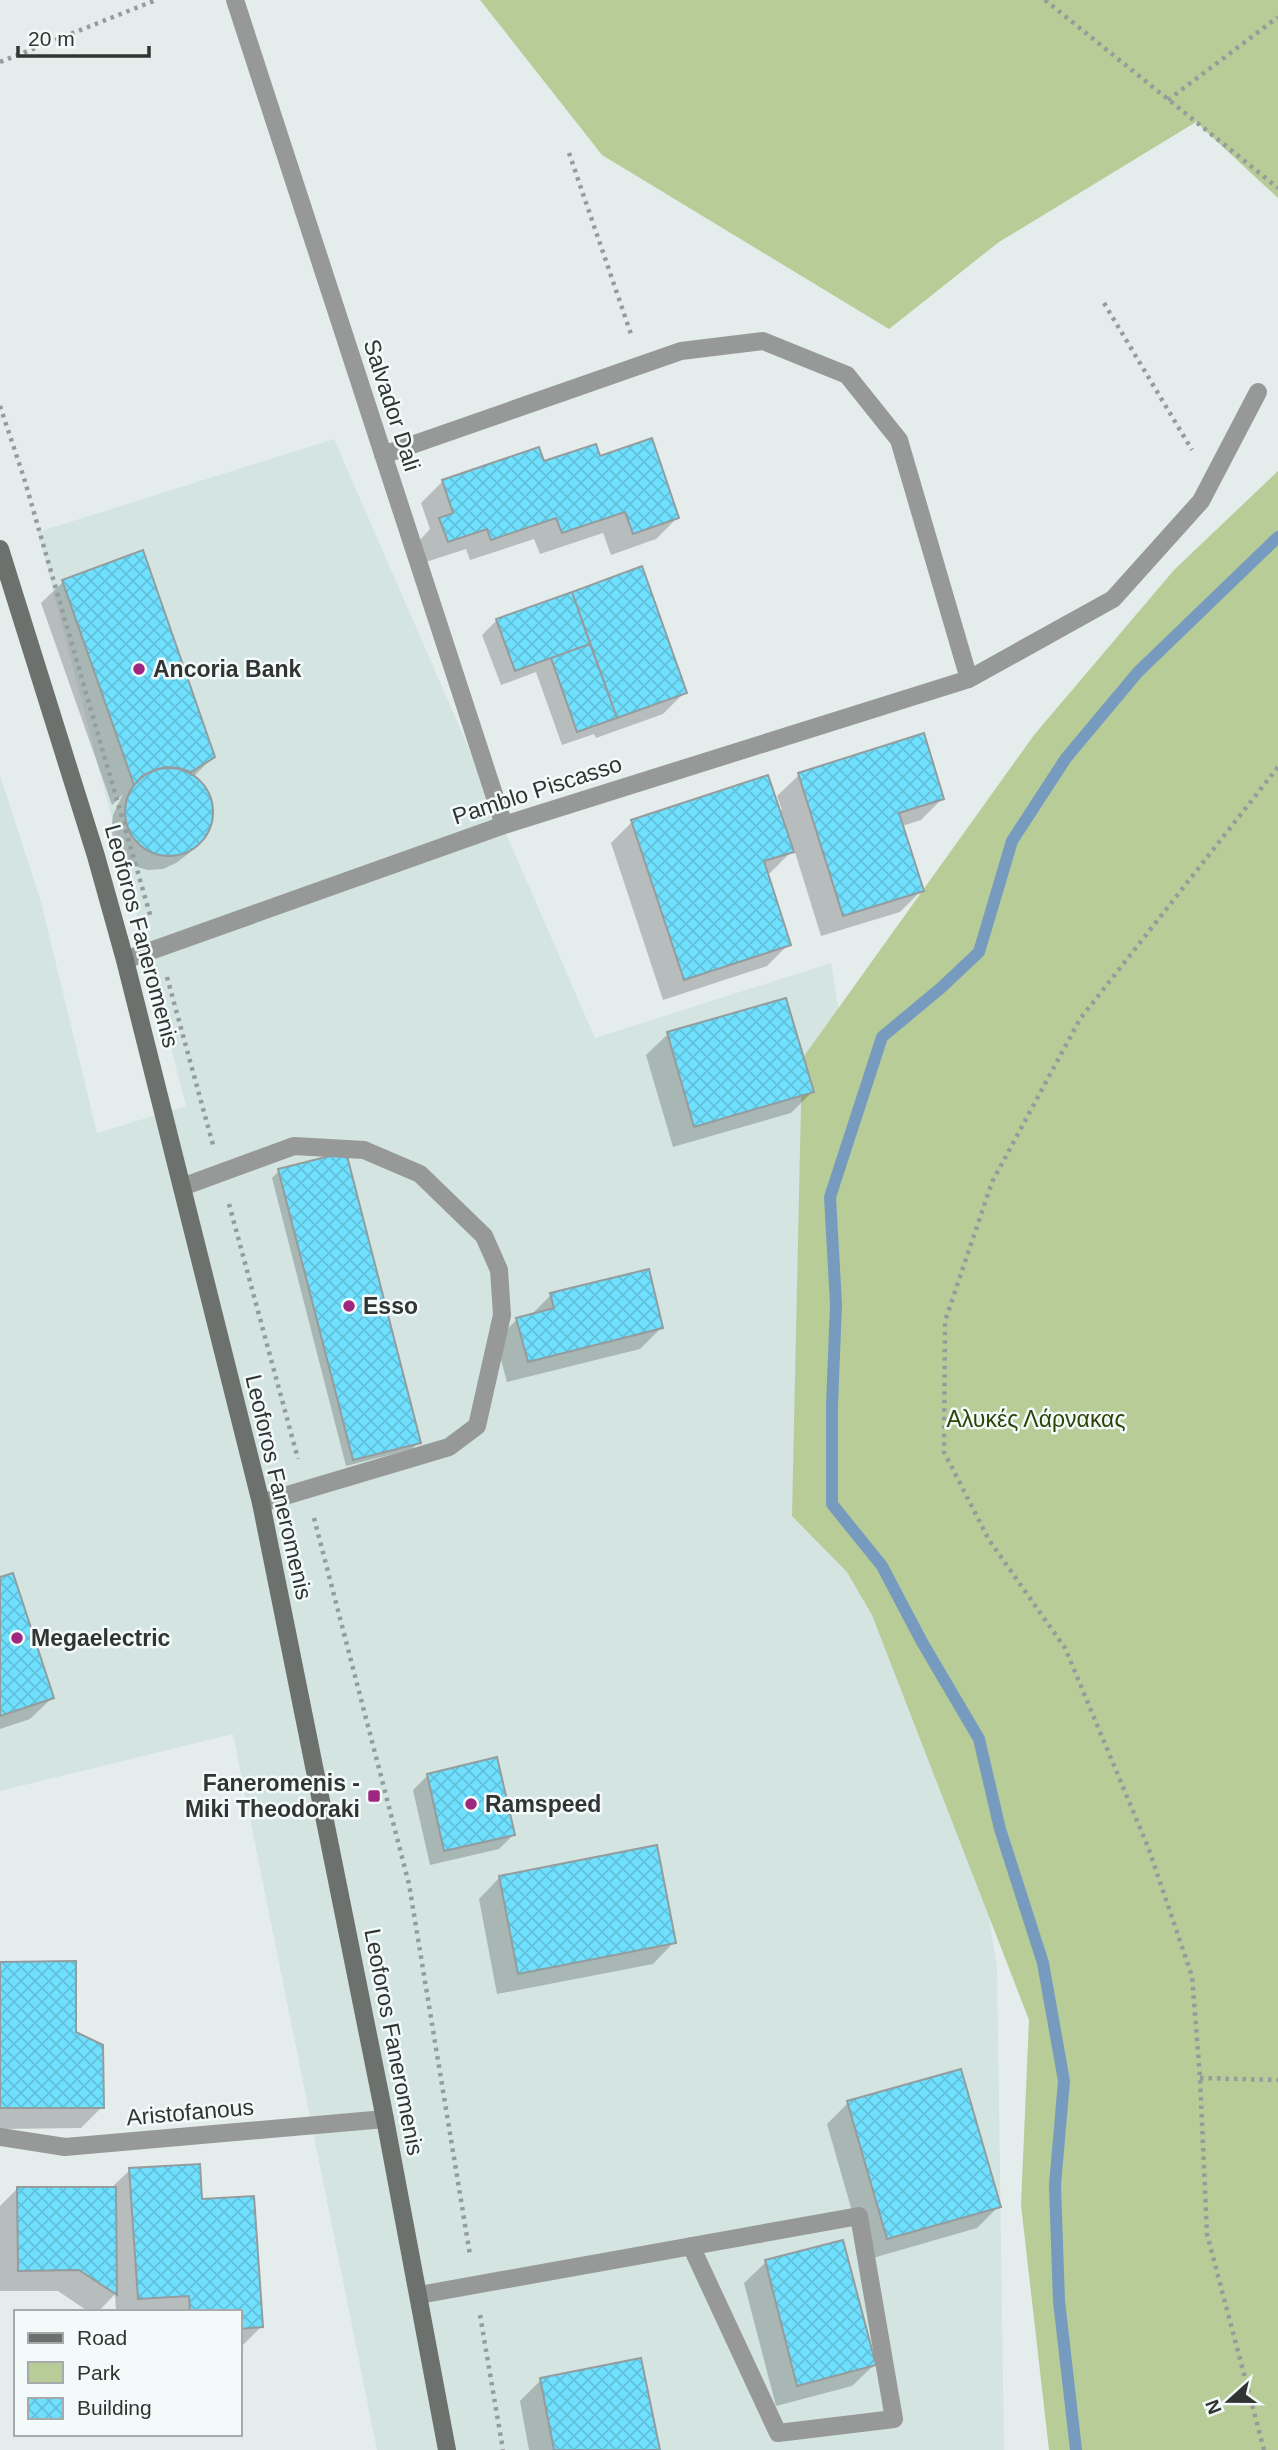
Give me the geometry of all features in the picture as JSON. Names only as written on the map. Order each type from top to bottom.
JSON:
[{"type":"main road","name":"Leoforos Faneromenis","points":[[0,549],[96,856],[125,960],[261,1503],[385,2119],[447,2450]]},
{"type":"street","name":"Salvador Dali","points":[[235,0],[504,825]]},
{"type":"street","points":[[383,455],[681,351],[763,341],[847,375],[899,440],[969,679]]},
{"type":"street","name":"Pamblo Piscasso","points":[[125,960],[504,825],[969,679],[1113,599],[1201,501],[1258,391]]},
{"type":"street","points":[[182,1187],[294,1146],[364,1150],[420,1174],[484,1236],[499,1270],[502,1315],[477,1426],[449,1447],[261,1503]]},
{"type":"street","name":"Aristofanous","points":[[0,2137],[65,2147],[385,2119]]},
{"type":"street","points":[[419,2295],[691,2246],[859,2216],[894,2419],[778,2433],[691,2246]]},
{"type":"path","points":[[0,62],[156,0]]},
{"type":"path","points":[[1045,0],[1278,188]]},
{"type":"path","points":[[1168,100],[1278,17]]},
{"type":"path","points":[[569,153],[641,365]]},
{"type":"path","points":[[1104,303],[1211,482]]},
{"type":"path","points":[[0,406],[24,478],[159,947],[410,1884],[503,2450]]},
{"type":"path","points":[[1264,2450],[1207,2234],[1192,1976],[1148,1847],[1065,1648],[989,1540],[944,1452],[945,1321],[992,1182],[1080,1018],[1278,767]]},
{"type":"path","points":[[1200,2078],[1278,2080]]},
{"type":"shaded area","points":[[334,439],[595,1038],[831,963],[997,1966],[1004,2450],[377,2450],[233,1734],[0,1791],[0,775],[41,902],[97,1133],[186,1106],[38,532]]},
{"type":"green space","points":[[480,0],[1278,0],[1278,198],[1196,122],[999,242],[889,329],[602,155]]},
{"type":"green space","name":"Αλυκές Λάρνακας","points":[[1278,471],[1278,2450],[1049,2450],[1021,2205],[1029,2020],[872,1615],[847,1572],[792,1516],[802,1059],[1034,735],[1174,570]]},
{"type":"building","points":[[652,438],[679,518],[633,534],[625,512],[562,533],[556,518],[491,540],[487,529],[448,542],[439,518],[453,513],[442,480],[539,447],[544,461],[596,444],[600,456]]},
{"type":"building","name":"Ancoria Bank","points":[[143,550],[215,757],[191,772],[166,767],[154,770],[142,776],[134,785],[62,580]]},
{"type":"building","points":[[642,566],[687,693],[617,718],[572,592]]},
{"type":"building","points":[[572,592],[590,644],[515,671],[496,619]]},
{"type":"building","points":[[590,644],[617,718],[577,732],[551,658]]},
{"type":"building","points":[[924,733],[944,799],[899,813],[924,891],[843,916],[798,773]]},
{"type":"building","points":[[169,768],[194,775],[206,787],[213,812],[206,837],[194,849],[169,856],[144,849],[132,837],[125,812],[132,787],[144,775]]},
{"type":"building","points":[[768,775],[794,852],[764,861],[791,945],[684,980],[631,820]]},
{"type":"building","points":[[786,998],[814,1092],[694,1127],[667,1032]]},
{"type":"building","name":"Esso","points":[[346,1152],[421,1443],[353,1460],[278,1169]]},
{"type":"building","points":[[649,1269],[663,1328],[528,1362],[516,1318],[554,1308],[550,1293]]},
{"type":"building","name":"Megaelectric","points":[[13,1573],[54,1698],[0,1716],[0,1577]]},
{"type":"building","name":"Ramspeed","points":[[497,1757],[515,1835],[444,1851],[427,1774]]},
{"type":"building","points":[[657,1845],[676,1943],[518,1974],[499,1876]]},
{"type":"building","points":[[76,1961],[76,2032],[103,2045],[104,2108],[0,2108],[0,1962]]},
{"type":"building","points":[[961,2069],[1001,2207],[887,2239],[847,2101]]},
{"type":"building","points":[[200,2164],[202,2199],[254,2196],[263,2327],[242,2329],[242,2310],[190,2310],[189,2296],[138,2299],[129,2168]]},
{"type":"building","points":[[17,2187],[116,2187],[117,2295],[79,2270],[18,2271]]},
{"type":"building","points":[[843,2240],[876,2365],[797,2386],[765,2260]]},
{"type":"building","points":[[641,2358],[660,2450],[554,2450],[540,2378]]},
{"type":"waterway","points":[[1076,2450],[1059,2301],[1055,2185],[1064,2081],[1043,1963],[1000,1829],[979,1739],[922,1642],[882,1566],[832,1504],[836,1304],[830,1197],[882,1037],[979,952],[1012,841],[1066,758],[1138,672],[1278,537]]},
{"type":"place","name":"Ancoria Bank","points":[[139,669]]},
{"type":"place","name":"Esso","points":[[349,1306]]},
{"type":"place","name":"Megaelectric","points":[[17,1638]]},
{"type":"place","name":"Faneromenis - Miki Theodoraki","points":[[374,1796]]},
{"type":"place","name":"Ramspeed","points":[[471,1804]]}]
